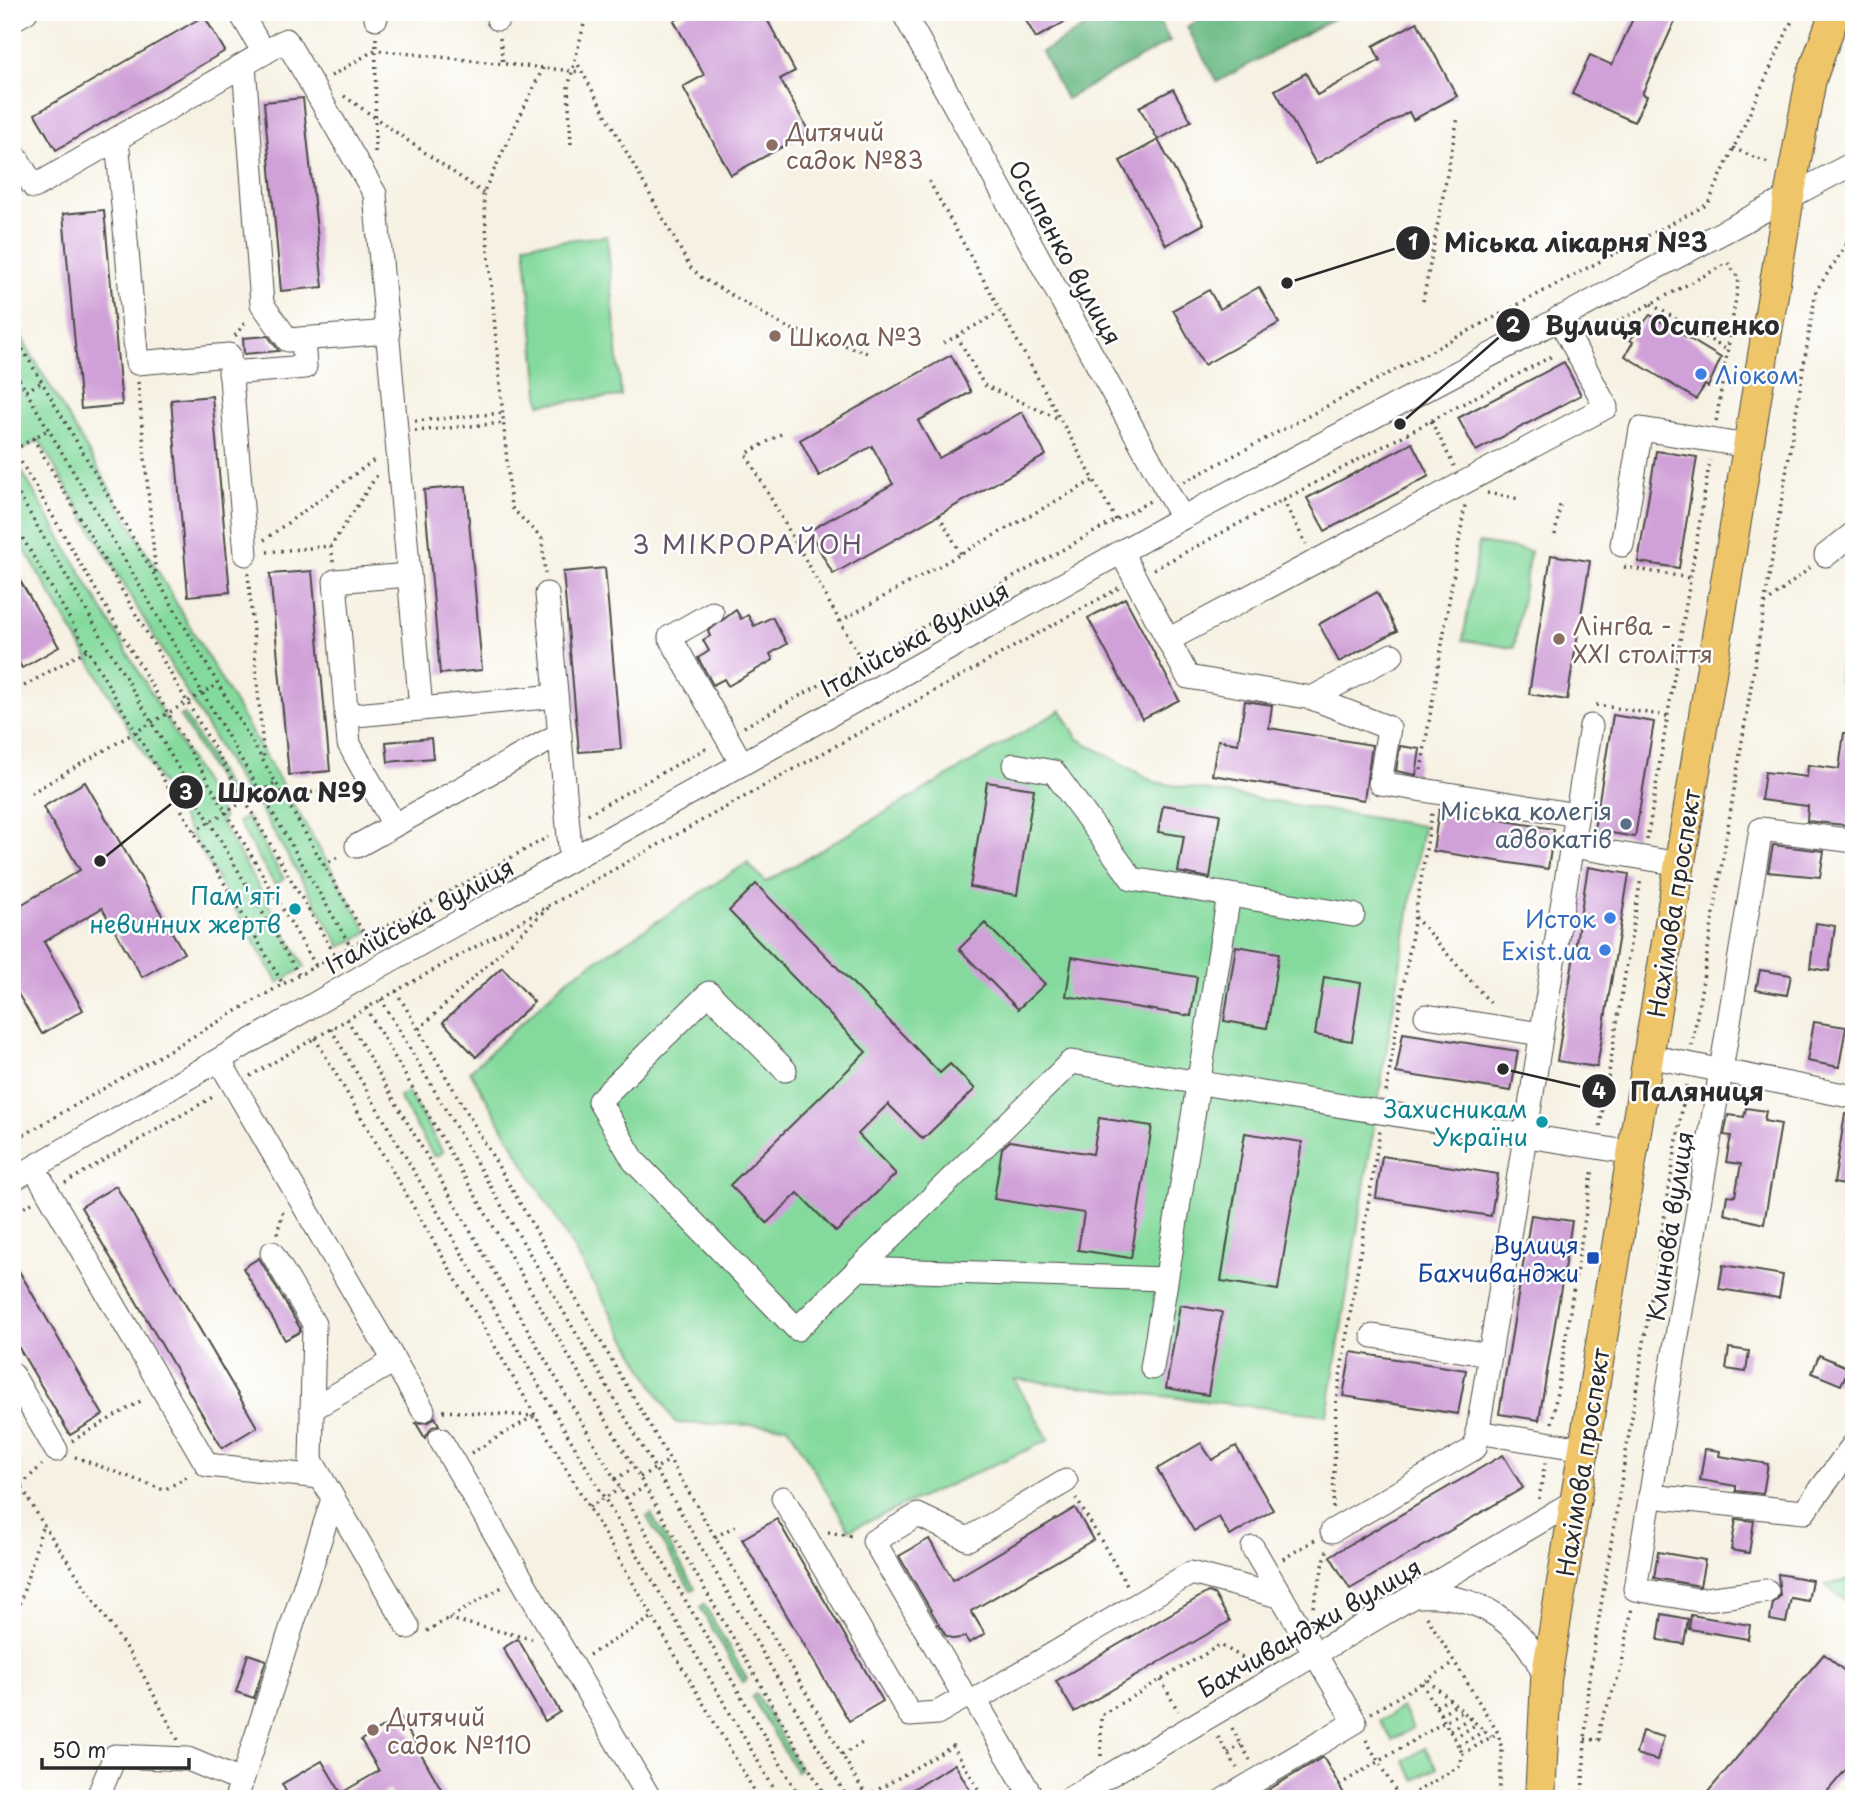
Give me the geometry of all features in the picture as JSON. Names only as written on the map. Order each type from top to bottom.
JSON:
[{"type":"main road","name":"Нахімова проспект","points":[[1540,1799],[1546,1680],[1789,197],[1811,79],[1835,12]]},
{"type":"street","points":[[12,20],[26,12]]},
{"type":"street","points":[[240,12],[264,53]]},
{"type":"street","name":"Осипенко вулиця","points":[[904,12],[1182,518]]},
{"type":"street","points":[[12,150],[34,187],[286,40],[375,194],[421,709]]},
{"type":"street","points":[[244,65],[262,304],[288,340],[388,332]]},
{"type":"street","points":[[117,139],[137,363],[229,355],[246,554]]},
{"type":"street","name":"Італійська вулиця","points":[[12,1180],[571,859],[1182,518],[1854,163]]},
{"type":"street","points":[[1168,640],[1315,562],[1470,493],[1606,407],[1559,318]]},
{"type":"street","points":[[230,373],[305,367],[303,339]]},
{"type":"street","points":[[1620,555],[1641,429],[1748,446]]},
{"type":"street","points":[[1826,555],[1854,533]]},
{"type":"street","points":[[1121,552],[1188,677],[1312,698],[1389,728],[1380,783],[1577,815]]},
{"type":"street","points":[[394,825],[349,744],[335,581],[409,575]]},
{"type":"street","points":[[547,594],[571,859]]},
{"type":"street","points":[[712,613],[670,637],[741,764]]},
{"type":"street","points":[[1312,698],[1392,655]]},
{"type":"street","points":[[346,716],[556,696]]},
{"type":"street","points":[[1332,1531],[1475,1448],[1593,715]]},
{"type":"street","points":[[357,846],[560,734]]},
{"type":"street","points":[[1014,765],[1054,772],[1132,879],[1353,915]]},
{"type":"street","name":"Клинова вулиця","points":[[1635,1589],[1761,829],[1854,841]]},
{"type":"street","points":[[1572,846],[1680,864]]},
{"type":"street","points":[[1152,1368],[1229,895]]},
{"type":"street","points":[[785,1070],[709,993],[599,1101],[634,1161],[797,1329],[1071,1062],[1633,1153]]},
{"type":"street","points":[[1426,1016],[1541,1034]]},
{"type":"street","points":[[1648,1056],[1854,1097]]},
{"type":"street","points":[[219,1060],[423,1410]]},
{"type":"street","points":[[34,1168],[207,1465],[320,1477]]},
{"type":"street","points":[[272,1253],[314,1324],[311,1460],[417,1629]]},
{"type":"street","points":[[858,1269],[1166,1279]]},
{"type":"street","points":[[1373,1336],[1490,1355]]},
{"type":"street","points":[[312,1409],[394,1361]]},
{"type":"street","points":[[12,1374],[56,1450]]},
{"type":"street","points":[[1477,1432],[1584,1449]]},
{"type":"street","points":[[440,1439],[650,1799]]},
{"type":"street","points":[[1650,1496],[1804,1512],[1854,1444]]},
{"type":"street","points":[[1033,1799],[874,1541],[918,1515],[968,1539],[1066,1481]]},
{"type":"street","points":[[783,1498],[910,1715],[937,1713],[970,1698],[1191,1573],[1282,1597]]},
{"type":"street","points":[[97,1799],[115,1756],[188,1759],[238,1790],[333,1499]]},
{"type":"street","name":"Бахчиванджи вулиця","points":[[1069,1799],[1093,1793],[1310,1645],[1420,1605],[1576,1502]]},
{"type":"street","points":[[1225,1799],[1355,1722],[1253,1548]]},
{"type":"street","points":[[1635,1589],[1698,1600],[1768,1591]]},
{"type":"street","points":[[1420,1605],[1439,1595],[1463,1598],[1506,1620],[1537,1658],[1546,1680]]},
{"type":"path","points":[[571,144],[568,88],[587,12]]},
{"type":"path","points":[[1183,482],[1708,204],[1796,12]]},
{"type":"path","points":[[375,15],[375,156]]},
{"type":"path","points":[[300,65],[323,81],[376,50],[583,72]]},
{"type":"path","points":[[575,59],[690,267],[702,278],[788,328],[868,353]]},
{"type":"path","points":[[543,68],[483,193],[511,508],[542,539],[547,594]]},
{"type":"path","points":[[334,88],[483,193]]},
{"type":"path","points":[[1854,112],[1851,129],[1854,128]]},
{"type":"path","points":[[1423,302],[1458,117]]},
{"type":"path","points":[[1733,148],[1770,164]]},
{"type":"path","points":[[929,181],[1116,520]]},
{"type":"path","points":[[1582,1799],[1588,1685],[1816,291],[1854,233]]},
{"type":"path","points":[[12,1214],[381,999],[1135,579],[1728,263],[1740,279],[1539,1501]]},
{"type":"path","points":[[1651,304],[1728,351]]},
{"type":"path","points":[[944,344],[1001,311]]},
{"type":"path","points":[[12,331],[366,938]]},
{"type":"path","points":[[957,336],[985,385],[1061,420]]},
{"type":"path","points":[[137,363],[156,578]]},
{"type":"path","points":[[12,367],[351,947]]},
{"type":"path","points":[[26,391],[42,382]]},
{"type":"path","points":[[246,554],[396,433],[503,412]]},
{"type":"path","points":[[1418,789],[1470,493],[1431,421]]},
{"type":"path","points":[[396,433],[503,423]]},
{"type":"path","points":[[49,429],[13,450],[316,966]]},
{"type":"path","points":[[246,554],[331,546],[396,433]]},
{"type":"path","points":[[781,434],[746,454],[862,661]]},
{"type":"path","points":[[33,438],[335,955]]},
{"type":"path","points":[[840,621],[1094,480]]},
{"type":"path","points":[[12,483],[299,975]]},
{"type":"path","points":[[1470,493],[1520,499]]},
{"type":"path","points":[[12,1142],[283,984],[1152,499]]},
{"type":"path","points":[[1283,499],[1315,562]]},
{"type":"path","points":[[1555,535],[1560,505]]},
{"type":"path","points":[[939,514],[961,554]]},
{"type":"path","points":[[12,520],[283,984]]},
{"type":"path","points":[[1210,530],[1213,537]]},
{"type":"path","points":[[1178,547],[1182,554]]},
{"type":"path","points":[[246,554],[264,763]]},
{"type":"path","points":[[1620,555],[1690,578]]},
{"type":"path","points":[[1765,604],[1826,555]]},
{"type":"path","points":[[12,693],[88,649]]},
{"type":"path","points":[[31,793],[218,684]]},
{"type":"path","points":[[1593,715],[1668,716]]},
{"type":"path","points":[[194,831],[275,783]]},
{"type":"path","points":[[283,795],[373,787]]},
{"type":"path","points":[[419,1029],[555,902]]},
{"type":"path","points":[[1415,917],[1514,1030]]},
{"type":"path","points":[[397,990],[867,1798],[953,1746],[985,1799]]},
{"type":"path","points":[[381,999],[848,1799]]},
{"type":"path","points":[[366,1008],[827,1799]]},
{"type":"path","points":[[347,1019],[801,1799]]},
{"type":"path","points":[[331,1029],[780,1799]]},
{"type":"path","points":[[315,1038],[759,1799]]},
{"type":"path","points":[[272,1253],[291,1184]]},
{"type":"path","points":[[21,1485],[56,1450],[163,1388]]},
{"type":"path","points":[[1310,1645],[1332,1531],[1336,1401]]},
{"type":"path","points":[[423,1410],[535,1416]]},
{"type":"path","points":[[454,1463],[535,1416]]},
{"type":"path","points":[[56,1450],[164,1490],[207,1465]]},
{"type":"path","points":[[640,1477],[670,1460]]},
{"type":"path","points":[[615,1479],[634,1468]]},
{"type":"path","points":[[12,1470],[43,1524],[140,1669],[188,1759]]},
{"type":"path","points":[[1066,1481],[1138,1604]]},
{"type":"path","points":[[626,1498],[645,1487]]},
{"type":"path","points":[[589,1507],[620,1489]]},
{"type":"path","points":[[12,1631],[43,1524]]},
{"type":"path","points":[[715,1537],[735,1526]]},
{"type":"path","points":[[799,1526],[874,1541]]},
{"type":"path","points":[[417,1629],[449,1619],[521,1577]]},
{"type":"path","points":[[1585,1740],[1599,1740],[1600,1726],[1621,1669],[1635,1589]]},
{"type":"path","points":[[1420,1605],[1498,1734],[1502,1750],[1499,1799]]},
{"type":"path","points":[[449,1619],[567,1656],[653,1617]]},
{"type":"path","points":[[1101,1756],[1101,1715],[1160,1680],[1220,1645],[1256,1665]]},
{"type":"path","points":[[1422,1683],[1463,1754],[1460,1766],[1402,1799],[1355,1722],[1455,1663]]},
{"type":"path","points":[[1428,1679],[1492,1737]]},
{"type":"path","points":[[1160,1680],[1178,1711]]},
{"type":"path","points":[[1427,1691],[1435,1686]]},
{"type":"path","points":[[1431,1699],[1442,1692]]},
{"type":"path","points":[[1436,1706],[1449,1699]]},
{"type":"path","points":[[1440,1714],[1456,1705]]},
{"type":"path","points":[[1339,1785],[1463,1711]]},
{"type":"path","points":[[1450,1730],[1470,1718]]},
{"type":"path","points":[[1454,1738],[1478,1724]]},
{"type":"path","points":[[1232,1728],[1254,1765]]},
{"type":"path","points":[[1459,1746],[1485,1731]]},
{"type":"path","points":[[1463,1754],[1498,1734]]},
{"type":"path","points":[[1218,1737],[1240,1774]]},
{"type":"path","points":[[842,1755],[862,1743]]},
{"type":"path","points":[[1228,1753],[1241,1745]]},
{"type":"green space","points":[[1111,12],[1154,12],[1170,41],[1066,99],[1042,52]]},
{"type":"green space","points":[[1213,12],[1345,12],[1217,82],[1187,27]]},
{"type":"green space","points":[[607,236],[621,396],[540,404],[525,244]]},
{"type":"green space","points":[[12,321],[368,932],[341,947],[255,800],[251,802],[39,440],[13,456],[224,818],[220,821],[305,967],[278,983],[12,528]]},
{"type":"green space","points":[[1479,543],[1530,551],[1514,648],[1463,640]]},
{"type":"green space","points":[[1854,650],[1854,704],[1843,691],[1839,677],[1843,663]]},
{"type":"green space","points":[[1061,710],[1077,738],[1154,782],[1423,826],[1327,1415],[1014,1379],[1049,1440],[849,1530],[788,1426],[675,1423],[470,1071],[568,979],[747,863],[766,882]]},
{"type":"green space","points":[[184,714],[233,797],[229,800],[180,716]]},
{"type":"green space","points":[[247,817],[284,879],[275,885],[238,822]]},
{"type":"green space","points":[[408,1092],[443,1152],[434,1157],[399,1097]]},
{"type":"green space","points":[[651,1514],[695,1589],[691,1591],[647,1517]]},
{"type":"green space","points":[[1854,1578],[1854,1608],[1826,1585]]},
{"type":"green space","points":[[704,1604],[747,1679],[743,1682],[700,1607]]},
{"type":"green space","points":[[756,1694],[800,1769],[796,1771],[752,1697]]},
{"type":"green space","points":[[1402,1708],[1413,1728],[1392,1740],[1380,1721]]},
{"type":"green space","points":[[1425,1748],[1437,1768],[1415,1780],[1404,1761]]},
{"type":"building","points":[[690,12],[763,12],[795,71],[780,79],[809,132],[731,175],[683,87],[704,75],[674,21]]},
{"type":"building","points":[[1021,12],[1083,12],[1036,38]]},
{"type":"building","points":[[1636,12],[1679,12],[1642,94],[1647,96],[1634,122],[1572,94],[1590,55],[1612,65]]},
{"type":"building","points":[[204,16],[225,51],[56,150],[35,114]]},
{"type":"building","points":[[1417,22],[1457,96],[1413,120],[1409,112],[1316,164],[1275,90],[1306,73],[1317,95],[1380,60],[1373,46]]},
{"type":"building","points":[[1173,89],[1191,121],[1158,140],[1139,107]]},
{"type":"building","points":[[303,98],[323,287],[281,291],[264,102]]},
{"type":"building","points":[[1158,140],[1204,224],[1166,245],[1120,161]]},
{"type":"building","points":[[104,210],[122,405],[81,409],[63,214]]},
{"type":"building","points":[[1259,287],[1279,323],[1204,365],[1173,310],[1209,290],[1220,309]]},
{"type":"building","points":[[1650,315],[1721,358],[1708,387],[1705,385],[1696,399],[1625,356],[1633,342],[1630,340]]},
{"type":"building","points":[[268,336],[279,351],[244,354],[243,338]]},
{"type":"building","points":[[951,355],[971,392],[918,421],[939,458],[1022,412],[1046,455],[833,574],[809,531],[893,484],[872,446],[819,476],[800,440]]},
{"type":"building","points":[[1564,362],[1581,395],[1476,451],[1458,418]]},
{"type":"building","points":[[212,396],[230,592],[188,596],[171,400]]},
{"type":"building","points":[[1412,443],[1429,476],[1325,531],[1307,498]]},
{"type":"building","points":[[1656,451],[1697,457],[1679,568],[1638,562]]},
{"type":"building","points":[[466,486],[482,670],[440,674],[424,490]]},
{"type":"building","points":[[1551,555],[1590,561],[1567,700],[1529,694]]},
{"type":"building","points":[[12,567],[59,647],[22,668],[12,651]]},
{"type":"building","points":[[605,568],[621,749],[579,752],[563,572]]},
{"type":"building","points":[[312,571],[330,771],[289,775],[270,574]]},
{"type":"building","points":[[1377,592],[1397,631],[1339,662],[1319,624]]},
{"type":"building","points":[[1125,598],[1179,700],[1142,719],[1088,618]]},
{"type":"building","points":[[736,610],[741,619],[748,615],[754,626],[772,617],[787,644],[770,654],[773,660],[728,686],[724,679],[713,685],[698,658],[709,651],[703,640],[710,636],[708,631]]},
{"type":"building","points":[[1245,701],[1272,705],[1269,728],[1372,745],[1364,800],[1212,775],[1218,740],[1238,744]]},
{"type":"building","points":[[1613,715],[1654,722],[1635,837],[1594,830]]},
{"type":"building","points":[[1844,733],[1854,733],[1854,826],[1807,821],[1808,806],[1761,800],[1765,772],[1807,777],[1808,765],[1839,769]]},
{"type":"building","points":[[431,738],[433,758],[388,762],[386,742]]},
{"type":"building","points":[[1400,746],[1420,749],[1416,775],[1396,771]]},
{"type":"building","points":[[85,782],[184,953],[142,977],[102,908],[44,942],[83,1010],[42,1034],[12,984],[12,910],[80,870],[43,807]]},
{"type":"building","points":[[987,782],[1034,789],[1017,895],[970,887]]},
{"type":"building","points":[[1163,805],[1220,814],[1210,878],[1178,872],[1184,836],[1158,832]]},
{"type":"building","points":[[1439,810],[1554,829],[1548,869],[1433,851]]},
{"type":"building","points":[[1773,845],[1824,851],[1820,877],[1768,872]]},
{"type":"building","points":[[1588,867],[1629,874],[1597,1067],[1557,1061]]},
{"type":"building","points":[[756,884],[940,1073],[950,1064],[975,1089],[923,1139],[888,1104],[858,1134],[896,1174],[836,1232],[798,1193],[767,1223],[730,1185],[866,1052],[729,911]]},
{"type":"building","points":[[985,923],[1045,984],[1018,1009],[959,949]]},
{"type":"building","points":[[1816,923],[1835,926],[1829,971],[1810,968]]},
{"type":"building","points":[[1236,946],[1279,953],[1267,1028],[1224,1021]]},
{"type":"building","points":[[1072,957],[1197,977],[1191,1016],[1066,996]]},
{"type":"building","points":[[502,967],[534,1002],[476,1057],[443,1022]]},
{"type":"building","points":[[1760,970],[1791,975],[1787,995],[1756,990]]},
{"type":"building","points":[[1324,977],[1361,983],[1352,1041],[1315,1035]]},
{"type":"building","points":[[1814,1022],[1846,1027],[1839,1067],[1807,1061]]},
{"type":"building","points":[[1403,1033],[1518,1051],[1511,1091],[1396,1073]]},
{"type":"building","points":[[1746,1108],[1766,1111],[1764,1121],[1781,1124],[1764,1224],[1724,1214],[1727,1195],[1735,1196],[1741,1164],[1726,1162],[1731,1136],[1724,1135],[1728,1115],[1744,1117]]},
{"type":"building","points":[[1845,1114],[1854,1115],[1854,1187],[1834,1183]]},
{"type":"building","points":[[1099,1118],[1152,1126],[1131,1258],[1078,1250],[1084,1213],[994,1199],[1002,1148],[1010,1141],[1093,1154]]},
{"type":"building","points":[[1245,1133],[1302,1142],[1278,1290],[1221,1281]]},
{"type":"building","points":[[1382,1156],[1498,1174],[1491,1216],[1376,1198]]},
{"type":"building","points":[[116,1186],[257,1427],[222,1448],[81,1207]]},
{"type":"building","points":[[1531,1215],[1572,1221],[1539,1420],[1499,1414]]},
{"type":"building","points":[[259,1258],[300,1328],[300,1332],[285,1340],[243,1268]]},
{"type":"building","points":[[12,1259],[103,1415],[70,1435],[12,1336]]},
{"type":"building","points":[[1723,1265],[1783,1275],[1779,1298],[1719,1289]]},
{"type":"building","points":[[1180,1305],[1222,1312],[1208,1395],[1166,1388]]},
{"type":"building","points":[[1729,1348],[1749,1351],[1746,1372],[1726,1369]]},
{"type":"building","points":[[1351,1352],[1466,1370],[1458,1414],[1343,1396]]},
{"type":"building","points":[[1819,1355],[1849,1368],[1841,1385],[1812,1373]]},
{"type":"building","points":[[435,1417],[439,1425],[432,1427],[425,1438],[416,1423],[429,1422]]},
{"type":"building","points":[[1201,1443],[1212,1460],[1236,1446],[1273,1510],[1230,1536],[1219,1517],[1194,1531],[1157,1469]]},
{"type":"building","points":[[1705,1449],[1720,1451],[1719,1456],[1768,1464],[1763,1494],[1736,1491],[1736,1486],[1700,1480]]},
{"type":"building","points":[[1503,1455],[1523,1488],[1350,1589],[1330,1556]]},
{"type":"building","points":[[1075,1508],[1093,1540],[971,1611],[985,1634],[969,1643],[965,1637],[954,1639],[946,1636],[899,1556],[929,1539],[953,1580]]},
{"type":"building","points":[[777,1519],[883,1701],[849,1721],[742,1539]]},
{"type":"building","points":[[1736,1519],[1754,1521],[1749,1553],[1731,1550]]},
{"type":"building","points":[[1658,1552],[1705,1560],[1700,1586],[1654,1578]]},
{"type":"building","points":[[1778,1574],[1812,1580],[1808,1601],[1791,1598],[1786,1623],[1770,1620],[1773,1603],[1780,1596]]},
{"type":"building","points":[[1208,1592],[1214,1594],[1230,1621],[1074,1712],[1056,1681]]},
{"type":"building","points":[[1662,1614],[1688,1619],[1684,1644],[1658,1640]]},
{"type":"building","points":[[1691,1615],[1750,1625],[1748,1639],[1689,1629]]},
{"type":"building","points":[[518,1639],[560,1712],[545,1721],[503,1648]]},
{"type":"building","points":[[248,1654],[266,1660],[254,1698],[236,1692]]},
{"type":"building","points":[[1824,1654],[1854,1679],[1854,1760],[1821,1799],[1702,1799]]},
{"type":"building","points":[[400,1717],[447,1799],[395,1799],[389,1790],[375,1799],[290,1799],[282,1784],[322,1761],[341,1793],[379,1771],[361,1740]]},
{"type":"building","points":[[1642,1731],[1664,1737],[1657,1760],[1636,1754]]},
{"type":"building","points":[[1323,1757],[1347,1799],[1253,1799]]},
{"type":"building","points":[[955,1764],[975,1799],[896,1799]]},
{"type":"place","name":"Дитячий садок №83","points":[[772,145]]},
{"type":"place","name":"Міська лікарня №3","points":[[1287,283]]},
{"type":"place","name":"Школа №3","points":[[775,336]]},
{"type":"place","name":"Ліоком","points":[[1701,374]]},
{"type":"place","name":"Вулиця Осипенко","points":[[1400,424]]},
{"type":"place","name":"Лінгва - XXI століття","points":[[1559,639]]},
{"type":"place","name":"Міська колегія адвокатів","points":[[1626,824]]},
{"type":"place","name":"Школа №9","points":[[100,861]]},
{"type":"place","name":"Пам'яті невинних жертв","points":[[295,909]]},
{"type":"place","name":"Исток","points":[[1610,918]]},
{"type":"place","name":"Exist.ua","points":[[1605,950]]},
{"type":"place","name":"Паляниця","points":[[1503,1069]]},
{"type":"place","name":"Захисникам України","points":[[1542,1122]]},
{"type":"place","name":"Вулиця Бахчиванджи","points":[[1593,1258]]},
{"type":"place","name":"Дитячий садок №110","points":[[373,1730]]},
{"type":"district","name":"3 МІКРОРАЙОН","points":[[748,543]]}]
